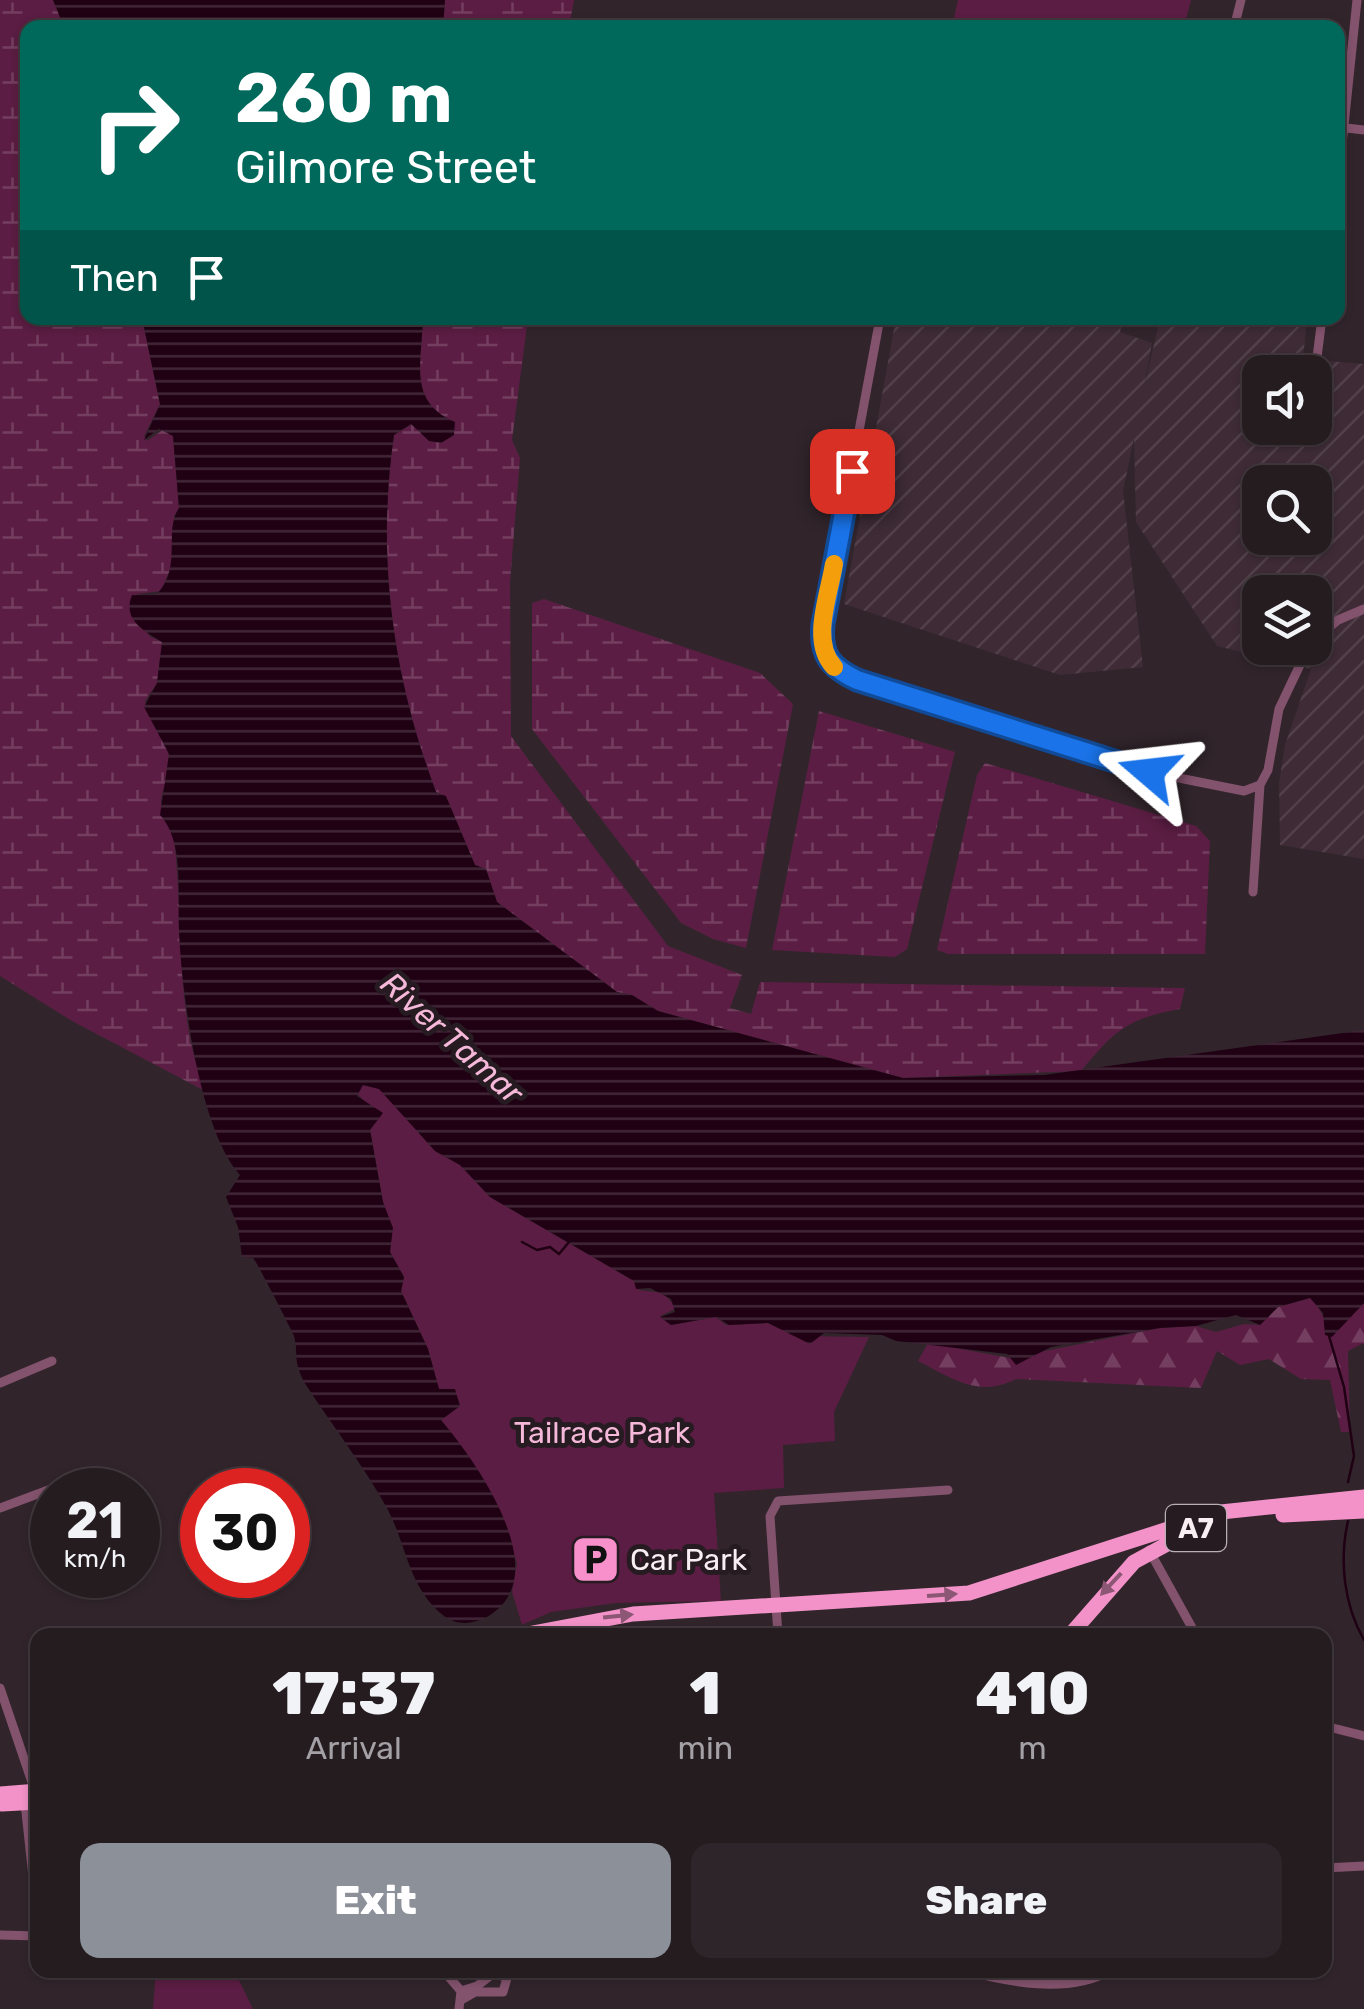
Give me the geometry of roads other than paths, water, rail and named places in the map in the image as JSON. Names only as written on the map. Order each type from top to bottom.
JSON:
[{"type":"highway","name":"A7","points":[[1076,1628],[1148,1542],[1221,1512],[1364,1497]]},
{"type":"highway","name":"A7","points":[[553,1628],[602,1617],[969,1592],[1222,1520],[1364,1510]]},
{"type":"highway","points":[[0,1794],[30,1797]]},
{"type":"highway","points":[[0,1804],[30,1798]]},
{"type":"street","points":[[1345,96],[1357,2]]},
{"type":"street","points":[[879,325],[823,624],[826,657],[838,670],[857,680],[1149,772],[1228,791],[1244,791],[1260,784]]},
{"type":"street","points":[[1317,355],[1321,325]]},
{"type":"street","points":[[1332,625],[1364,608]]},
{"type":"street","points":[[1253,892],[1260,784],[1268,770],[1284,695],[1299,665]]},
{"type":"street","points":[[0,1383],[52,1361]]},
{"type":"street","points":[[778,1628],[770,1516],[775,1504],[782,1499],[948,1490]]},
{"type":"street","points":[[0,1508],[30,1497]]},
{"type":"street","points":[[1148,1542],[1192,1628]]},
{"type":"street","points":[[0,1688],[30,1784]]},
{"type":"street","points":[[1332,1728],[1364,1736]]},
{"type":"street","points":[[1332,1868],[1364,1866]]},
{"type":"street","points":[[0,1935],[30,1936]]},
{"type":"street","points":[[448,1978],[460,2000]]},
{"type":"street","points":[[460,2000],[487,1978]]},
{"type":"street","points":[[460,2000],[475,1992],[503,1992],[507,1978]]},
{"type":"street","points":[[1003,1978],[1034,1984],[1092,1978]]},
{"type":"water","points":[[53,0],[445,0],[444,20],[61,20]]},
{"type":"water","name":"River Tamar","points":[[143,325],[423,325],[420,365],[424,392],[440,414],[455,422],[454,435],[441,443],[429,441],[411,424],[394,435],[387,526],[392,616],[409,705],[436,792],[446,796],[475,865],[486,869],[497,902],[617,992],[632,995],[658,1011],[903,1078],[1044,1075],[1364,1030],[1364,1303],[1332,1337],[1325,1335],[1323,1313],[1310,1298],[1278,1307],[1260,1325],[1236,1315],[1196,1326],[1160,1328],[1051,1347],[1016,1365],[1007,1354],[896,1341],[882,1335],[824,1333],[810,1344],[768,1323],[729,1325],[716,1317],[671,1325],[660,1317],[675,1312],[671,1299],[650,1288],[636,1289],[634,1281],[490,1197],[460,1165],[435,1151],[379,1089],[363,1085],[357,1096],[383,1113],[370,1130],[383,1202],[393,1228],[390,1252],[404,1277],[401,1291],[428,1349],[439,1389],[455,1389],[460,1406],[441,1420],[490,1490],[513,1548],[515,1575],[507,1599],[487,1617],[476,1621],[460,1623],[444,1616],[416,1580],[379,1494],[304,1382],[294,1336],[256,1262],[242,1257],[238,1227],[226,1197],[240,1175],[214,1127],[195,1060],[181,958],[176,854],[168,826],[160,815],[169,754],[144,707],[157,683],[162,642],[136,624],[130,611],[132,595],[157,594],[165,583],[171,561],[172,527],[179,508],[173,436],[159,429],[144,440],[160,404]]},
{"type":"waterway","points":[[522,1242],[537,1250],[550,1247],[559,1254],[569,1242]]},
{"type":"waterway","points":[[1329,1336],[1344,1387],[1354,1456],[1348,1482]]},
{"type":"waterway","points":[[1348,1521],[1345,1582],[1364,1640]]},
{"type":"place","name":"Car Park","points":[[595,1560]]},
{"type":"park label","name":"Tailrace Park","points":[[602,1433]]}]
